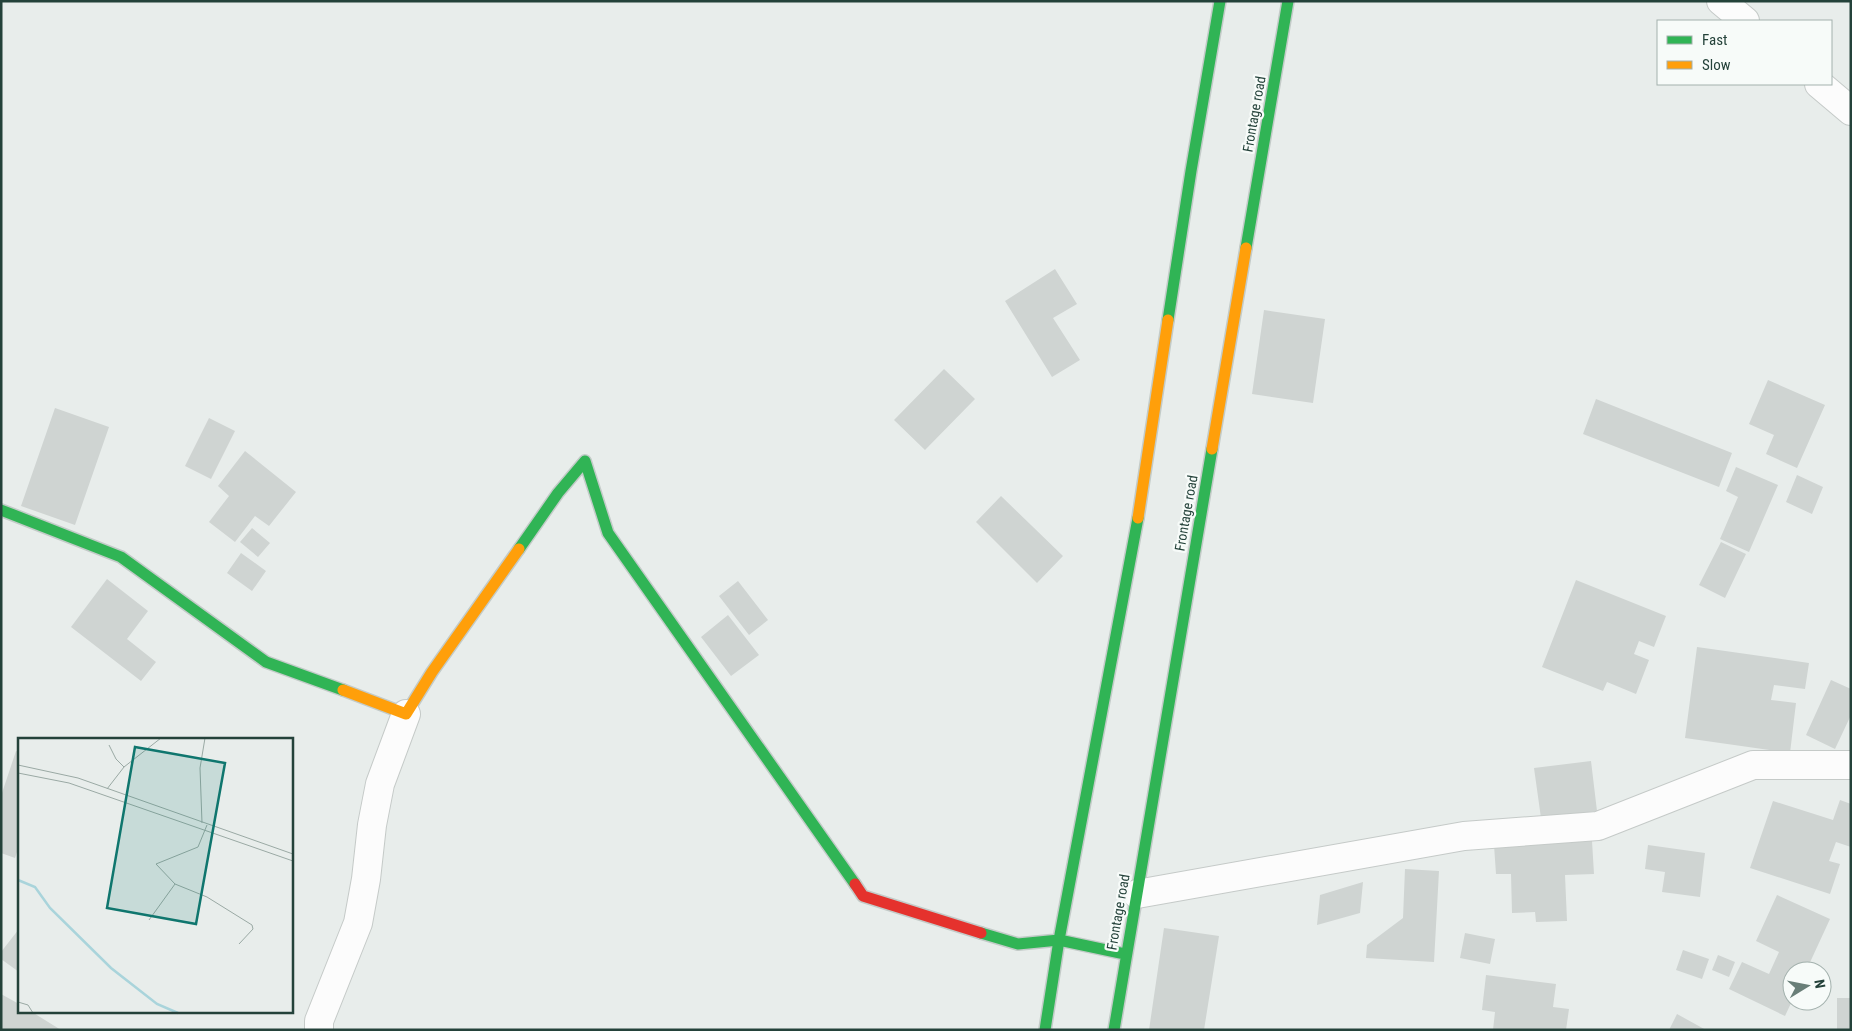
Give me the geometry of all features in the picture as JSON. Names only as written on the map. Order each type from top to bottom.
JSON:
[{"type":"main road","points":[[1045,1030],[1059,940],[1137,522],[1220,1]]},
{"type":"main road","name":"Frontage road","points":[[1114,1030],[1125,954],[1137,894],[1288,1]]},
{"type":"main road","points":[[1,510],[121,556],[266,662],[406,714],[432,672],[558,493],[585,461],[608,533],[863,896],[1018,944],[1059,940],[1125,954]]},
{"type":"street","points":[[1721,1],[1744,20]]},
{"type":"street","points":[[1820,85],[1851,111]]},
{"type":"street","points":[[319,1030],[319,1021],[358,923],[380,784],[406,714]]},
{"type":"street","points":[[1137,894],[1464,836],[1598,826],[1753,764],[1851,765]]},
{"type":"building","points":[[1055,269],[1077,304],[1053,318],[1080,360],[1052,377],[1005,301]]},
{"type":"building","points":[[1264,310],[1325,319],[1313,403],[1252,394]]},
{"type":"building","points":[[944,369],[975,399],[925,450],[894,420]]},
{"type":"building","points":[[1768,380],[1825,405],[1797,468],[1766,454],[1774,435],[1749,424]]},
{"type":"building","points":[[1596,399],[1732,453],[1719,487],[1583,434]]},
{"type":"building","points":[[55,408],[109,427],[75,525],[21,506]]},
{"type":"building","points":[[209,418],[235,431],[211,479],[185,466]]},
{"type":"building","points":[[245,451],[296,492],[269,526],[255,516],[235,542],[209,522],[229,496],[218,486]]},
{"type":"building","points":[[1736,467],[1778,485],[1749,552],[1720,539],[1738,497],[1726,491]]},
{"type":"building","points":[[1797,475],[1823,487],[1812,514],[1786,502]]},
{"type":"building","points":[[1001,496],[1063,556],[1037,583],[976,522]]},
{"type":"building","points":[[252,528],[270,543],[258,557],[240,542]]},
{"type":"building","points":[[1721,542],[1746,554],[1725,598],[1699,585]]},
{"type":"building","points":[[241,553],[266,571],[252,591],[227,573]]},
{"type":"building","points":[[107,579],[148,611],[127,639],[156,662],[141,681],[71,627]]},
{"type":"building","points":[[1576,580],[1666,616],[1654,647],[1639,641],[1634,654],[1649,660],[1636,694],[1607,682],[1603,691],[1542,667]]},
{"type":"building","points":[[738,581],[768,620],[749,635],[719,596]]},
{"type":"building","points":[[728,615],[759,655],[731,676],[701,637]]},
{"type":"building","points":[[1697,647],[1809,663],[1805,689],[1774,685],[1771,700],[1796,703],[1790,753],[1685,738]]},
{"type":"building","points":[[1831,680],[1851,689],[1851,715],[1835,749],[1806,735]]},
{"type":"building","points":[[16,751],[18,752],[18,849],[15,858],[1,853],[1,796]]},
{"type":"building","points":[[1591,761],[1597,811],[1541,818],[1534,768]]},
{"type":"building","points":[[1840,800],[1851,804],[1851,847],[1836,842],[1829,861],[1840,864],[1830,894],[1750,868],[1773,801],[1833,820]]},
{"type":"building","points":[[1592,841],[1594,874],[1565,875],[1567,921],[1536,922],[1535,912],[1512,913],[1511,874],[1496,874],[1494,845]]},
{"type":"building","points":[[1648,845],[1705,853],[1700,897],[1662,892],[1665,872],[1645,869]]},
{"type":"building","points":[[1405,869],[1439,871],[1434,962],[1366,958],[1367,945],[1403,918]]},
{"type":"building","points":[[1363,882],[1360,913],[1317,925],[1320,895]]},
{"type":"building","points":[[1777,895],[1830,919],[1811,961],[1782,961],[1782,1011],[1787,1011],[1785,1016],[1729,989],[1742,962],[1769,974],[1779,952],[1756,941]]},
{"type":"building","points":[[1164,928],[1219,936],[1204,1030],[1149,1030]]},
{"type":"building","points":[[18,930],[18,971],[1,959],[1,952]]},
{"type":"building","points":[[1465,933],[1495,939],[1490,964],[1460,958]]},
{"type":"building","points":[[1683,950],[1709,959],[1702,979],[1676,970]]},
{"type":"building","points":[[1718,955],[1735,962],[1729,977],[1712,970]]},
{"type":"building","points":[[1486,975],[1556,984],[1553,1007],[1569,1009],[1566,1030],[1493,1030],[1495,1012],[1482,1010]]},
{"type":"building","points":[[1,994],[18,1003],[18,1014],[35,1014],[61,1030],[1,1030]]},
{"type":"building","points":[[1837,998],[1851,998],[1851,1030],[1837,1030]]},
{"type":"building","points":[[1677,1014],[1706,1030],[1669,1030]]},
{"type":"traffic: fast","points":[[1168,320],[1220,1]]},
{"type":"traffic: fast","points":[[1246,248],[1288,1]]},
{"type":"traffic: fast","points":[[1114,1030],[1212,449]]},
{"type":"traffic: fast","points":[[519,549],[558,493],[585,461],[608,533],[855,884]]},
{"type":"traffic: fast","points":[[1,510],[121,557],[266,662],[343,690]]},
{"type":"traffic: fast","points":[[1045,1030],[1059,940],[1138,518]]},
{"type":"traffic: fast","points":[[981,933],[1018,944],[1059,940],[1125,954]]},
{"type":"traffic: slow","points":[[1212,449],[1246,248]]},
{"type":"traffic: slow","points":[[1138,518],[1168,320]]},
{"type":"traffic: slow","points":[[343,690],[406,714],[432,672],[519,549]]},
{"type":"traffic: jam","points":[[855,884],[863,896],[981,933]]}]
